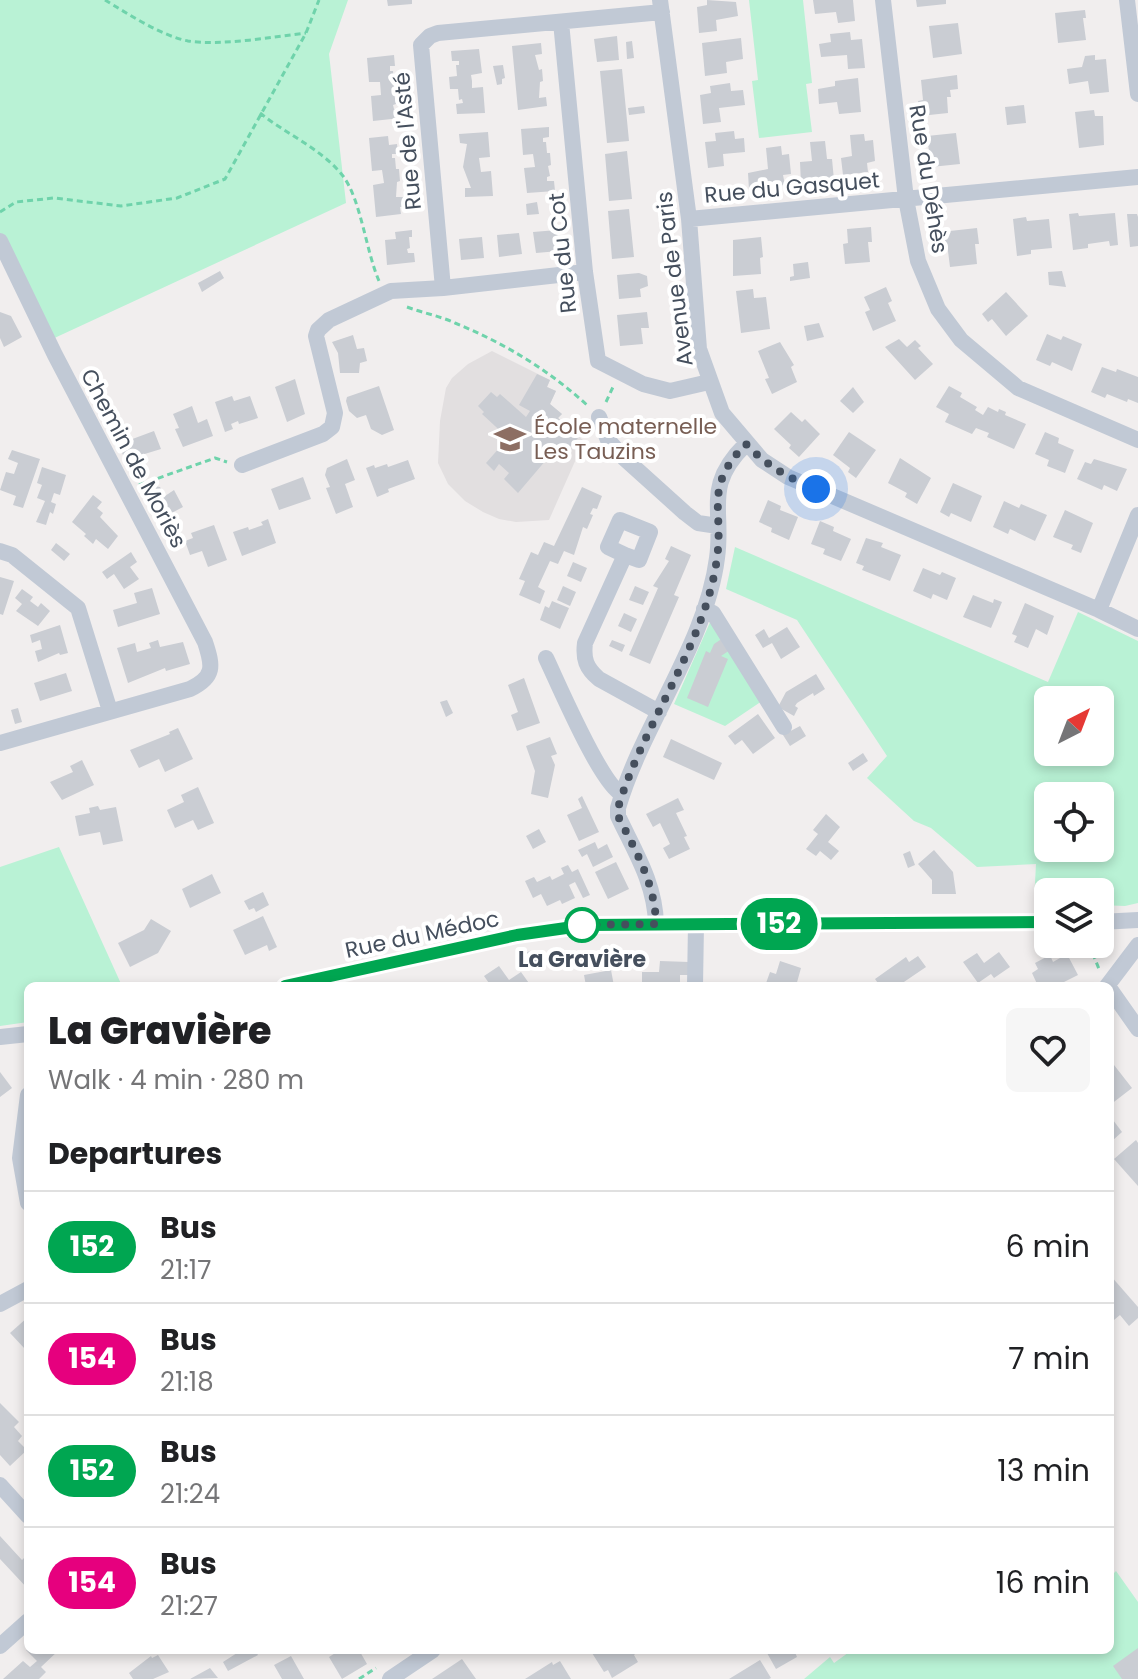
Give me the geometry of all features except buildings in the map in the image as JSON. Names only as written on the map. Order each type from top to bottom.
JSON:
[{"type":"street","name":"Rue du Déhès","points":[[883,0],[906,199],[918,261],[938,309],[961,340],[1018,388],[1138,440]]},
{"type":"street","points":[[1127,0],[1138,94]]},
{"type":"street","name":"Rue de l'Asté","points":[[443,288],[421,45],[438,33],[561,22],[661,6]]},
{"type":"street","name":"Avenue de Paris","points":[[661,6],[689,219],[699,349],[722,413],[762,460],[788,477],[1138,629]]},
{"type":"street","name":"Rue du Cot","points":[[561,22],[585,272],[598,361],[643,384],[670,391],[709,382]]},
{"type":"street","name":"Rue du Gasquet","points":[[689,219],[1138,177]]},
{"type":"street","name":"Chemin de Moriès","points":[[0,241],[125,490],[197,624],[210,657],[208,677],[190,689],[110,711]]},
{"type":"street","points":[[242,465],[323,434],[332,427],[335,413],[317,344],[318,330],[329,320],[386,294],[585,272]]},
{"type":"street","points":[[599,417],[608,440],[634,467],[698,523],[718,526]]},
{"type":"street","points":[[656,924],[650,882],[618,816],[622,794],[704,609],[717,558],[717,490],[746,444]]},
{"type":"street","points":[[1099,610],[1138,515]]},
{"type":"street","points":[[0,551],[12,555],[78,608],[110,711],[0,743]]},
{"type":"street","points":[[625,555],[585,643],[583,657],[590,672],[599,679],[659,712]]},
{"type":"street","points":[[704,609],[713,613],[784,727]]},
{"type":"street","points":[[546,658],[602,771],[615,791],[622,794]]},
{"type":"street","points":[[1114,921],[1138,920]]},
{"type":"street","name":"Rue du Médoc","points":[[304,982],[556,928],[587,925],[1034,922]]},
{"type":"street","points":[[695,982],[696,924]]},
{"type":"street","points":[[1107,982],[1138,945]]},
{"type":"street","points":[[1114,994],[1138,1029]]},
{"type":"street","points":[[0,1037],[24,1034]]},
{"type":"street","points":[[24,1126],[20,1158],[24,1180]]},
{"type":"street","points":[[0,1304],[24,1291]]},
{"type":"street","points":[[0,1485],[24,1512]]},
{"type":"street","points":[[0,1646],[24,1625]]},
{"type":"street","points":[[390,1679],[427,1654]]},
{"type":"path","points":[[105,0],[141,22],[187,41],[249,40],[306,33]]},
{"type":"path","points":[[0,212],[16,202],[54,198],[121,206],[177,198],[225,179],[306,33],[319,0]]},
{"type":"path","points":[[260,113],[315,150],[343,176],[352,194],[374,269],[386,294],[409,307],[452,321],[499,342],[572,391],[599,417],[619,373]]},
{"type":"path","points":[[125,490],[215,458],[242,465]]},
{"type":"path","points":[[1095,958],[1106,982]]},
{"type":"shaded area","name":"École maternelle Les Tauzins","points":[[492,351],[550,380],[547,387],[556,391],[550,404],[562,414],[558,418],[584,441],[549,520],[516,522],[483,512],[465,501],[448,484],[438,463],[440,421],[446,388],[468,364]]},
{"type":"green space","points":[[0,0],[348,0],[329,54],[346,203],[48,341],[0,241]]},
{"type":"green space","points":[[749,0],[803,0],[812,83],[806,84],[812,132],[759,138],[752,81],[758,80]]},
{"type":"green space","points":[[735,547],[1048,682],[1078,612],[1138,641],[1138,903],[1114,906],[1114,878],[1035,878],[1036,864],[977,867],[931,828],[914,821],[867,778],[887,756],[797,620],[726,589]]},
{"type":"green space","points":[[711,620],[762,701],[725,726],[674,704]]},
{"type":"green space","points":[[59,847],[120,982],[24,982],[24,1023],[0,1026],[0,867]]},
{"type":"green space","points":[[1116,1571],[1138,1602],[1138,1679],[804,1679],[830,1657],[834,1663],[846,1654],[1114,1654]]},
{"type":"bus line","name":"152","points":[[303,982],[517,935],[587,925],[1034,922]]},
{"type":"place","name":"École maternelle Les Tauzins","points":[[510,439]]},
{"type":"place","name":"La Gravière","points":[[582,925]]},
{"type":"route","points":[[582,925],[656,924],[650,882],[618,816],[618,808],[704,609],[717,558],[717,490],[725,474],[746,444],[762,460],[788,477],[816,489]]}]
